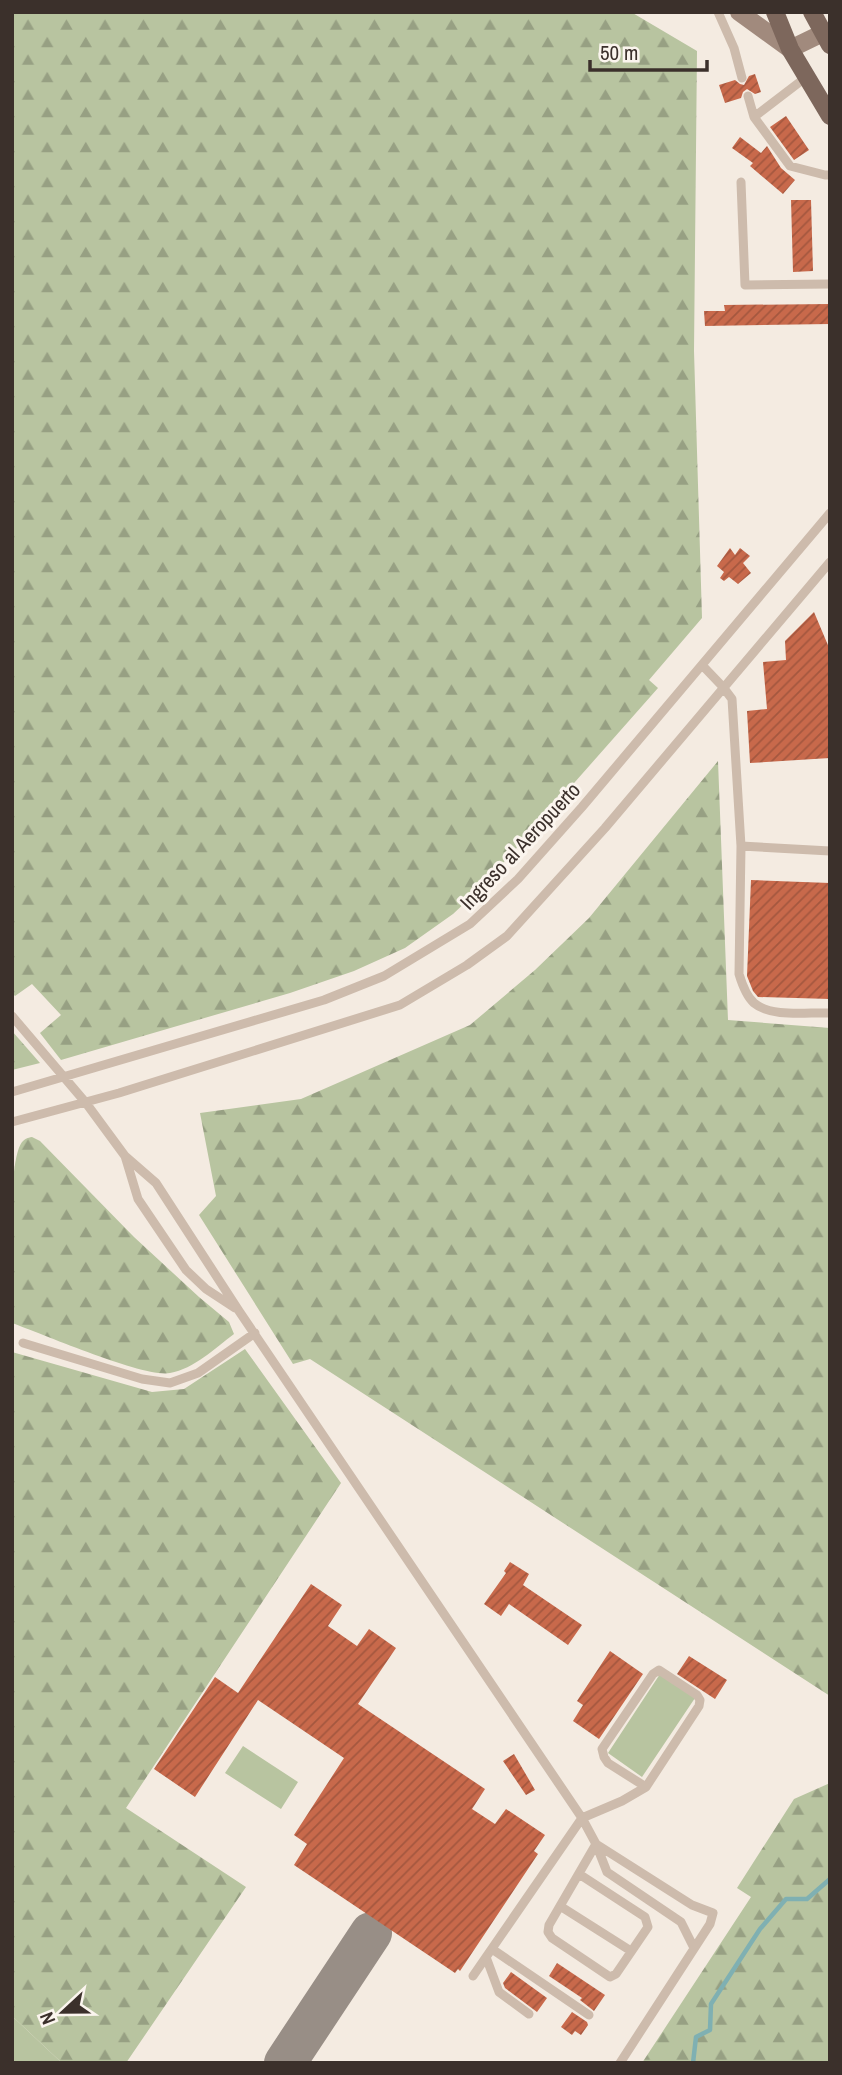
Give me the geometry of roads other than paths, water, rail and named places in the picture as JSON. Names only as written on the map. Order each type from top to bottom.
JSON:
[{"type":"main road","points":[[775,12],[805,78],[830,116]]},
{"type":"main road","points":[[813,12],[826,39]]},
{"type":"street","points":[[739,12],[790,49],[826,39]]},
{"type":"lane","points":[[718,12],[734,48],[743,78]]},
{"type":"lane","points":[[754,117],[805,78]]},
{"type":"lane","points":[[748,96],[754,117],[790,166],[830,175]]},
{"type":"lane","points":[[741,182],[745,285],[830,284]]},
{"type":"lane","name":"Ingreso al Aeropuerto","points":[[12,1092],[324,1000],[384,976],[470,924],[518,879],[582,807],[830,513]]},
{"type":"lane","points":[[12,1122],[86,1103],[400,1005],[467,965],[507,936],[606,828],[830,562]]},
{"type":"lane","points":[[702,664],[732,699],[741,846],[739,974],[744,988],[752,1002],[768,1011],[830,1013]]},
{"type":"lane","points":[[741,846],[830,850]]},
{"type":"lane","points":[[12,1016],[86,1103],[125,1156],[156,1183],[239,1311],[582,1818],[596,1843],[607,1872],[681,1922],[694,1948]]},
{"type":"lane","points":[[125,1156],[138,1199],[186,1270],[206,1289],[239,1311]]},
{"type":"lane","points":[[23,1343],[142,1379],[170,1383],[198,1373],[255,1333]]},
{"type":"lane","points":[[473,1976],[582,1818],[622,1801],[646,1787],[699,1706],[700,1700],[696,1695],[659,1670],[653,1674],[602,1749],[608,1763],[646,1787]]},
{"type":"lane","points":[[579,1874],[645,1917],[648,1927],[616,1974],[610,1977],[552,1938],[548,1932],[549,1925],[596,1843]]},
{"type":"lane","points":[[596,1843],[692,1905],[713,1913],[710,1924],[620,2063]]},
{"type":"lane","points":[[681,1922],[692,1905]]},
{"type":"lane","points":[[560,1906],[631,1951]]},
{"type":"lane","points":[[489,1953],[499,1992],[529,2014]]},
{"type":"lane","points":[[489,1953],[589,2015]]},
{"type":"waterway","points":[[693,2063],[696,2037],[710,2030],[711,2004],[760,1929],[786,1899],[807,1899],[830,1879]]}]
